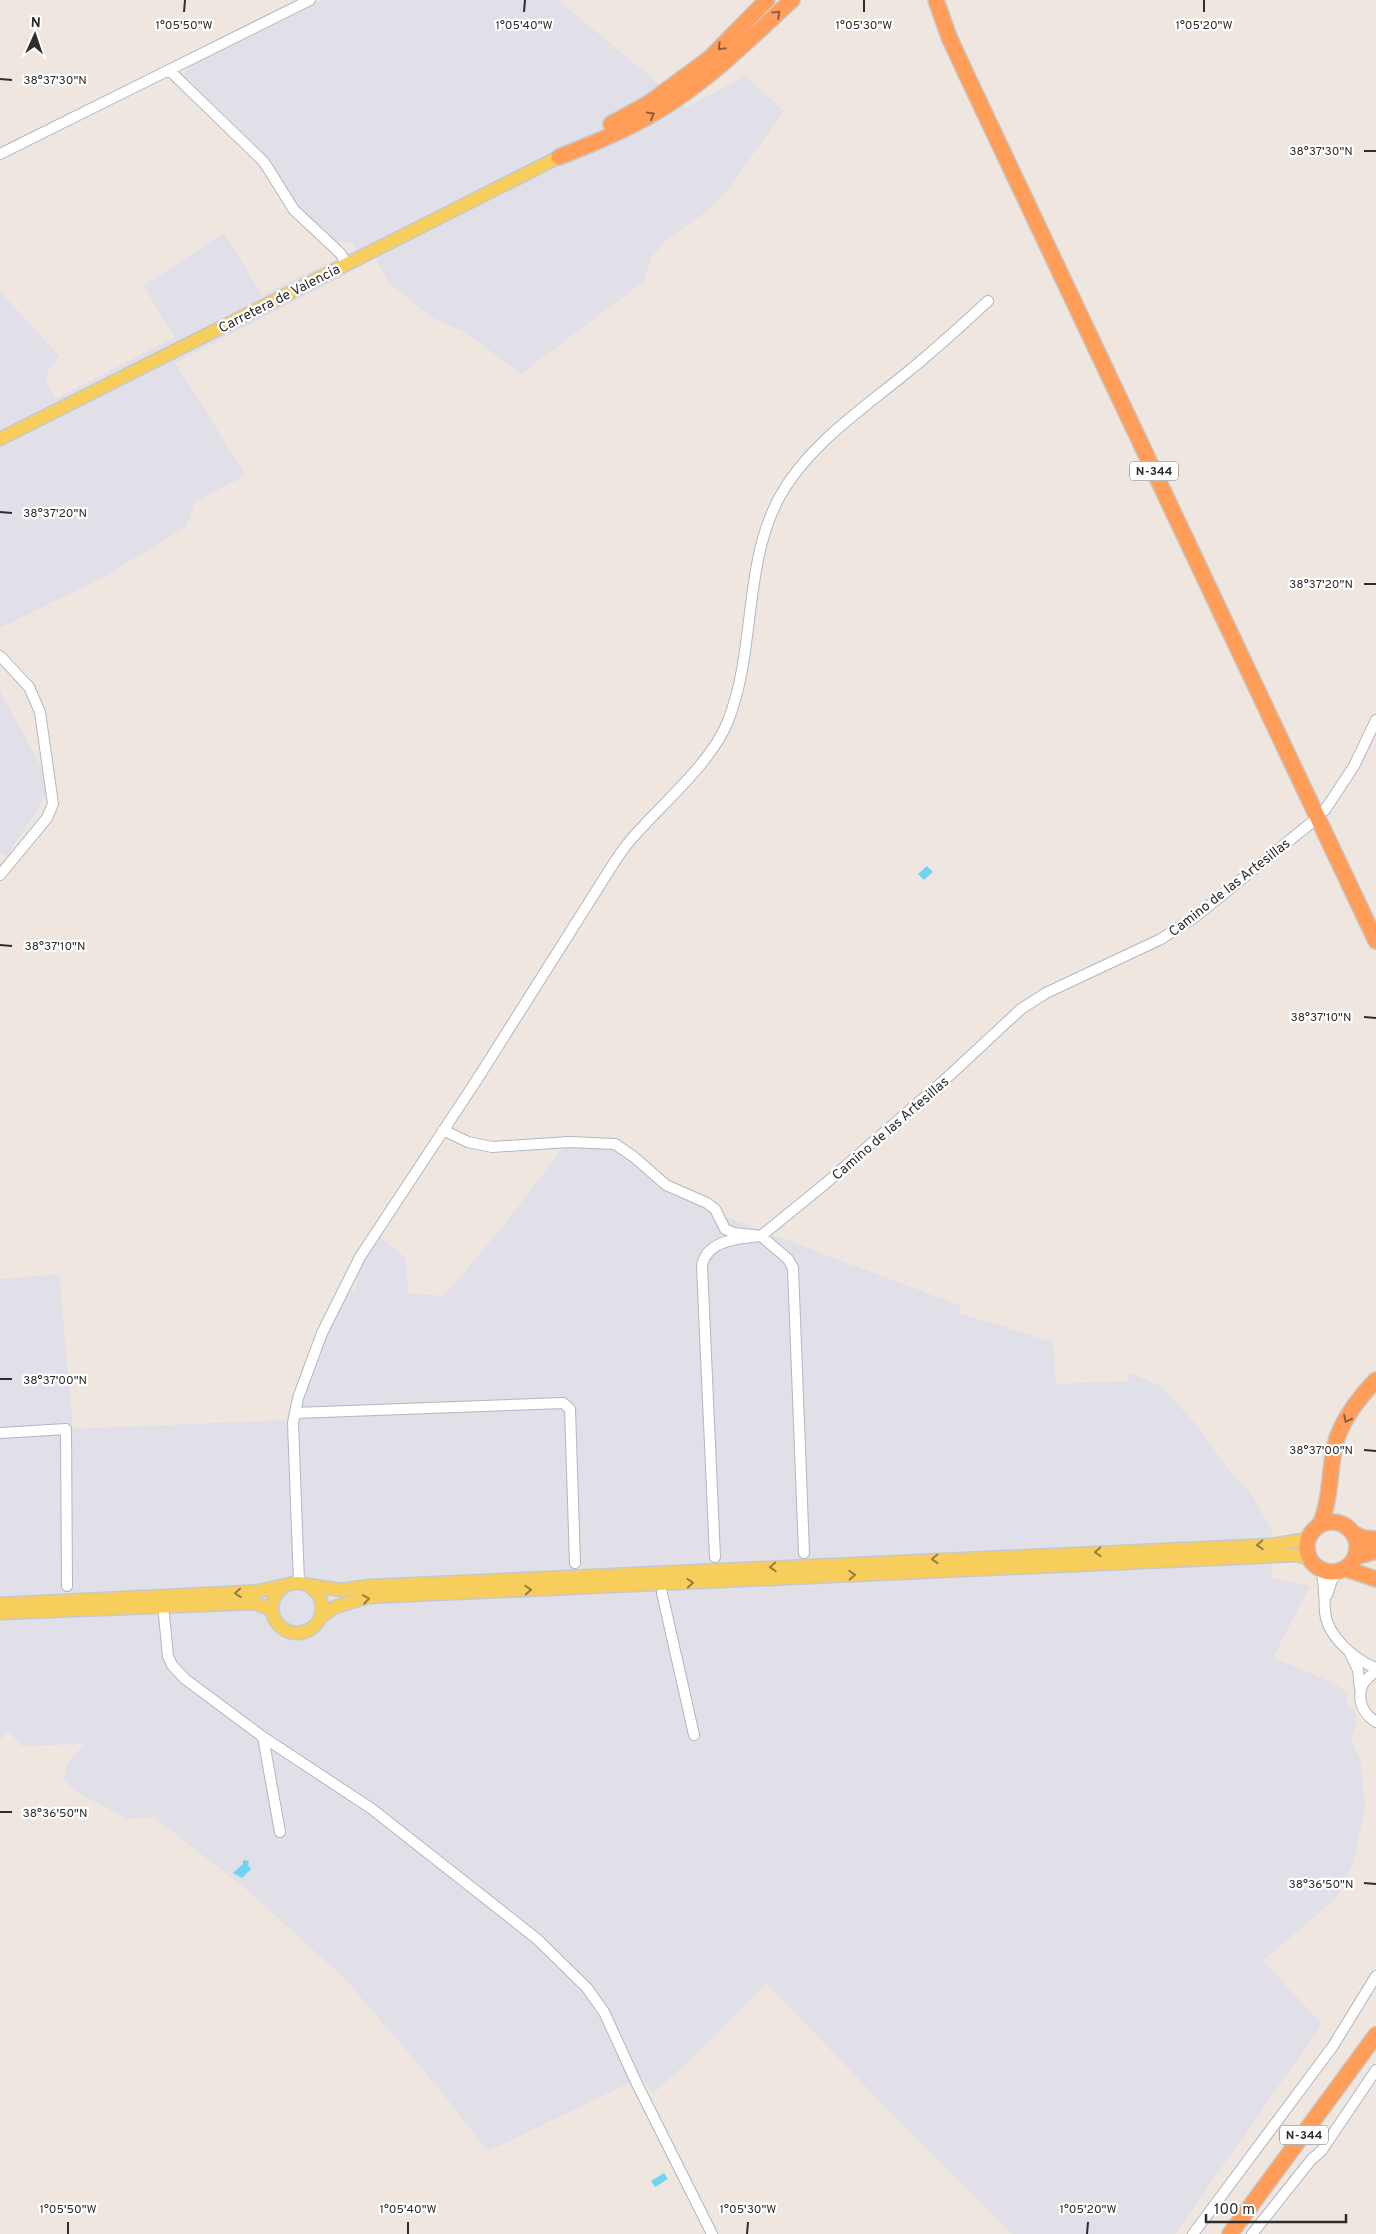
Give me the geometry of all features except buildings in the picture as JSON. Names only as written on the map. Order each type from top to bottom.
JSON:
[{"type":"highway","points":[[559,157],[586,138],[649,102],[680,81],[710,58],[767,0]]},
{"type":"highway","points":[[559,157],[622,129],[671,103],[732,56],[792,0]]},
{"type":"highway","name":"N-344","points":[[936,0],[949,36],[968,78],[1376,941]]},
{"type":"highway","points":[[1376,1380],[1348,1415],[1335,1444],[1329,1495],[1320,1525],[1308,1539],[1307,1546],[1310,1559],[1321,1570],[1342,1570],[1376,1579]]},
{"type":"highway","points":[[1320,1525],[1327,1522],[1343,1524],[1363,1538],[1376,1539]]},
{"type":"highway","points":[[1355,1534],[1358,1550],[1356,1557]]},
{"type":"highway","points":[[1342,1570],[1356,1557],[1376,1551]]},
{"type":"highway","name":"N-344","points":[[1230,2234],[1376,2035]]},
{"type":"main road","name":"Carretera de Valencia","points":[[0,439],[559,157]]},
{"type":"main road","points":[[0,1604],[235,1593],[304,1583],[341,1590],[370,1586],[570,1576],[1287,1544],[1308,1539]]},
{"type":"main road","points":[[286,1585],[276,1593],[272,1610],[279,1625],[294,1633],[311,1629],[321,1617],[335,1607],[367,1598],[1297,1555],[1310,1559]]},
{"type":"main road","points":[[304,1583],[320,1595],[323,1609],[321,1617]]},
{"type":"main road","points":[[0,1613],[254,1603],[272,1610]]},
{"type":"street","points":[[0,154],[310,0]]},
{"type":"street","points":[[169,70],[264,162],[294,210],[341,254],[346,264]]},
{"type":"street","points":[[304,1583],[293,1423],[298,1398],[322,1333],[360,1257],[633,836],[706,757],[722,735],[740,686],[762,541],[776,504],[788,484],[802,465],[834,432],[920,362],[988,302]]},
{"type":"street","points":[[0,656],[29,687],[40,712],[53,804],[47,818],[0,875]]},
{"type":"street","points":[[1326,810],[1354,766],[1376,720]]},
{"type":"street","name":"Camino de las Artesillas","points":[[761,1236],[826,1183],[950,1075],[1020,1009],[1046,993],[1162,939],[1195,917],[1311,823]]},
{"type":"street","points":[[442,1130],[468,1142],[492,1147],[569,1142],[615,1144],[634,1157],[666,1185],[707,1203],[715,1209],[725,1229],[761,1236],[788,1259],[793,1268],[804,1553]]},
{"type":"street","points":[[715,1557],[702,1266],[708,1253],[722,1243],[761,1236]]},
{"type":"street","points":[[295,1413],[562,1403],[567,1405],[570,1408],[575,1563]]},
{"type":"street","points":[[0,1433],[66,1429],[67,1586]]},
{"type":"street","points":[[1321,1570],[1326,1600],[1327,1622],[1336,1636],[1349,1650],[1366,1664],[1376,1668]]},
{"type":"street","points":[[1326,1600],[1332,1580],[1342,1570]]},
{"type":"street","points":[[662,1593],[694,1736]]},
{"type":"street","points":[[164,1615],[166,1648],[172,1665],[184,1679],[215,1704],[372,1809],[536,1939],[588,1988],[604,2012],[637,2084],[712,2234]]},
{"type":"street","points":[[1349,1650],[1358,1670],[1360,1698],[1364,1711],[1376,1722]]},
{"type":"street","points":[[1360,1691],[1368,1677],[1376,1672]]},
{"type":"street","points":[[263,1737],[280,1832]]},
{"type":"street","points":[[1193,2234],[1333,2046],[1376,1976]]},
{"type":"street","points":[[1252,2234],[1311,2160],[1322,2150],[1376,2070]]},
{"type":"shaded area","points":[[323,0],[558,0],[687,107],[745,76],[784,111],[724,195],[703,214],[667,239],[652,257],[643,282],[521,374],[468,334],[431,317],[388,282],[376,259],[175,363],[246,475],[195,502],[186,527],[102,578],[0,628],[0,291],[59,356],[49,370],[46,381],[55,399],[175,337],[143,286],[224,233],[262,295],[355,250],[354,244],[334,240],[315,228],[290,198],[271,160],[184,75],[186,68]]},
{"type":"shaded area","points":[[0,691],[52,787],[7,856],[0,852]]},
{"type":"shaded area","points":[[566,1144],[620,1150],[660,1188],[729,1218],[961,1306],[959,1313],[1053,1342],[1056,1384],[1128,1381],[1130,1373],[1161,1386],[1200,1429],[1227,1468],[1249,1492],[1272,1529],[1272,1578],[1310,1586],[1273,1658],[1329,1681],[1348,1692],[1346,1700],[1356,1714],[1357,1722],[1351,1738],[1361,1762],[1365,1808],[1354,1861],[1337,1897],[1263,1961],[1322,2024],[1175,2234],[1013,2234],[901,2123],[766,1983],[713,2038],[653,2094],[642,2077],[488,2151],[436,2085],[345,1979],[247,1890],[154,1817],[127,1819],[80,1794],[62,1779],[67,1772],[65,1766],[84,1744],[22,1746],[9,1732],[0,1739],[0,1279],[59,1274],[73,1429],[286,1420],[316,1339],[345,1292],[355,1291],[359,1266],[379,1236],[406,1258],[408,1293],[444,1296],[504,1225]]},
{"type":"water","points":[[927,866],[933,872],[924,880],[918,874]]},
{"type":"water","points":[[243,1860],[249,1861],[248,1865],[251,1869],[242,1878],[233,1873],[243,1864]]},
{"type":"water","points":[[664,2173],[668,2179],[655,2187],[651,2181]]}]
